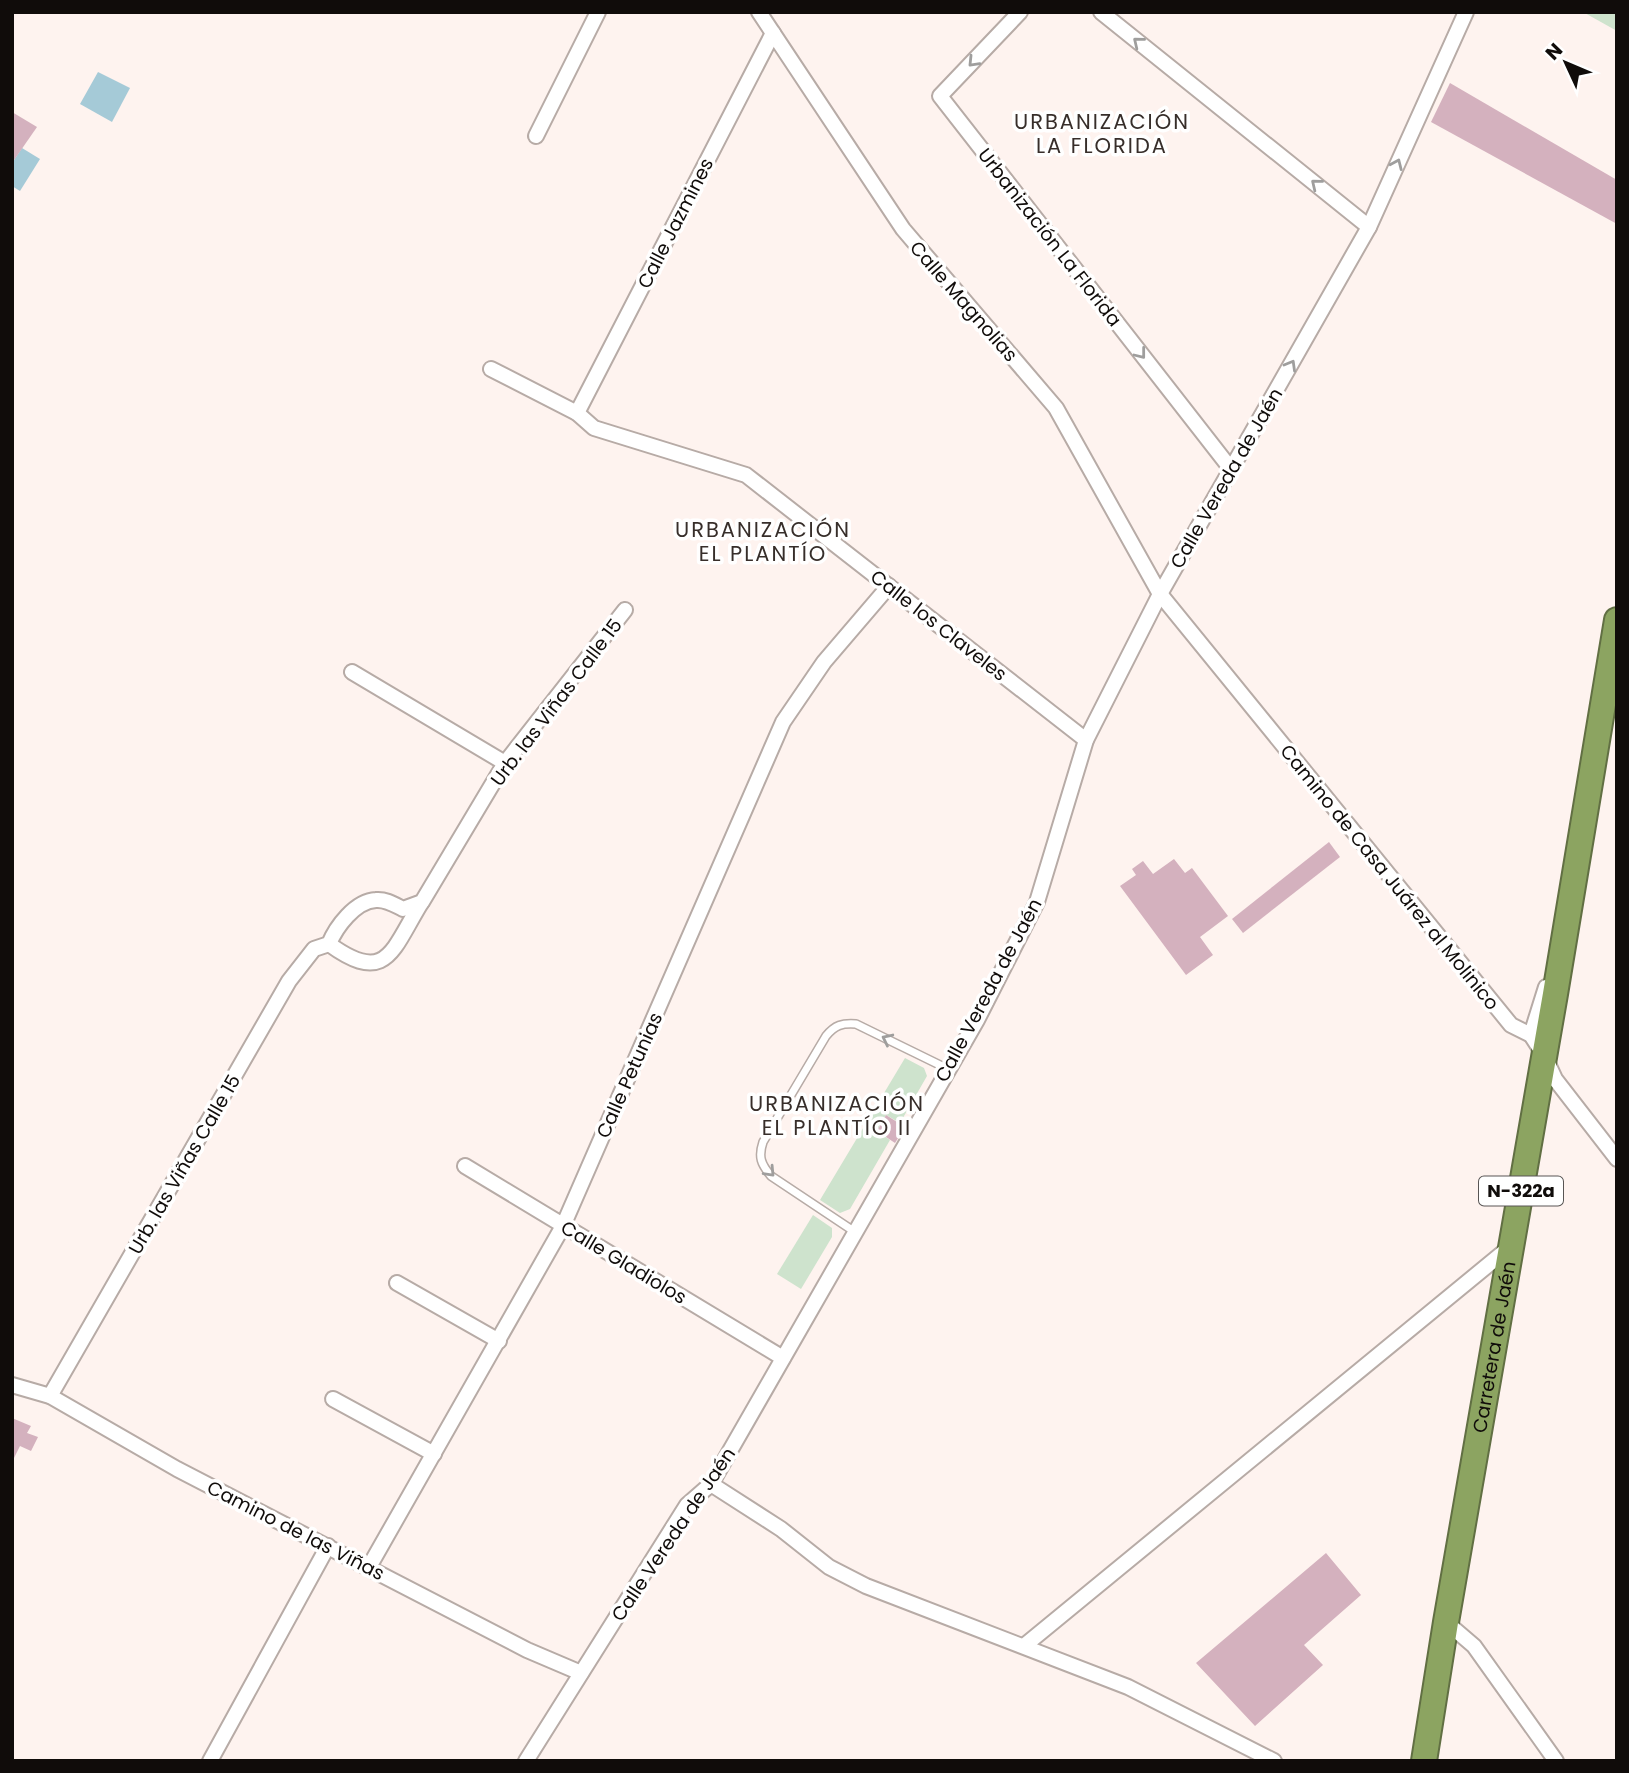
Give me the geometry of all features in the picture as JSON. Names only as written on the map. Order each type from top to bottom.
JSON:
[{"type":"highway","name":"Carretera de Jaén","points":[[1424,1761],[1511,1245],[1537,1045],[1564,933],[1617,620]]},
{"type":"street","points":[[536,135],[598,12]]},
{"type":"street","name":"Calle Magnolias","points":[[759,12],[903,229],[1056,408],[1160,594]]},
{"type":"street","name":"Urbanización La Florida","points":[[1020,12],[940,96],[1231,469]]},
{"type":"street","points":[[1101,12],[1369,227]]},
{"type":"street","name":"Calle Vereda de Jaén","points":[[526,1761],[687,1505],[711,1484],[977,1020],[1037,902],[1086,740],[1160,594],[1369,227],[1466,12]]},
{"type":"street","name":"Calle Jazmines","points":[[577,413],[773,33]]},
{"type":"street","name":"Calle los Claveles","points":[[491,369],[577,413],[594,428],[746,475],[1086,740]]},
{"type":"street","name":"Calle Petunias","points":[[369,1567],[563,1226],[783,722],[824,662],[889,586]]},
{"type":"street","name":"Camino de Casa Juárez al Molinico","points":[[1160,594],[1511,1025],[1537,1045],[1555,1079],[1617,1159]]},
{"type":"street","name":"Urb. las Viñas Calle 15","points":[[329,944],[356,962],[369,964],[380,962],[391,952],[505,763],[625,610]]},
{"type":"street","points":[[352,672],[505,763]]},
{"type":"street","name":"Urb. las Viñas Calle 15","points":[[50,1396],[289,981],[314,949],[329,944],[335,930],[359,907],[375,900],[403,908],[422,902]]},
{"type":"street","name":"Calle Gladiolos","points":[[465,1166],[783,1358]]},
{"type":"street","points":[[1024,1646],[1511,1245]]},
{"type":"street","points":[[397,1283],[499,1341]]},
{"type":"street","name":"Camino de las Viñas","points":[[12,1385],[50,1396],[177,1469],[527,1650],[581,1673]]},
{"type":"street","points":[[333,1399],[434,1454]]},
{"type":"street","points":[[711,1484],[781,1529],[829,1567],[854,1580],[1128,1687],[1274,1761]]},
{"type":"street","points":[[210,1761],[328,1546]]},
{"type":"street","points":[[1446,1622],[1475,1646],[1556,1761]]},
{"type":"lane","points":[[855,1232],[771,1176],[762,1166],[759,1155],[763,1142],[826,1036],[835,1026],[844,1023],[856,1024],[948,1069]]},
{"type":"green space","points":[[1583,12],[1617,12],[1617,31]]},
{"type":"green space","points":[[905,1058],[924,1068],[927,1076],[900,1123],[886,1115],[877,1131],[890,1140],[850,1209],[840,1213],[820,1200]]},
{"type":"green space","points":[[813,1215],[832,1228],[832,1237],[801,1289],[777,1274]]},
{"type":"water","points":[[98,72],[130,88],[112,122],[80,104]]},
{"type":"water","points":[[22,148],[40,159],[20,191],[12,186],[12,163]]},
{"type":"building","points":[[1450,83],[1617,180],[1617,224],[1431,122]]},
{"type":"building","points":[[12,112],[37,127],[12,163]]},
{"type":"building","points":[[1329,842],[1340,857],[1243,933],[1232,919]]},
{"type":"building","points":[[1174,859],[1185,873],[1192,868],[1228,916],[1200,937],[1213,955],[1186,975],[1120,886],[1136,875],[1132,869],[1143,861],[1153,874]]},
{"type":"building","points":[[886,1115],[905,1127],[895,1143],[877,1131]]},
{"type":"building","points":[[12,1418],[31,1426],[27,1433],[38,1437],[31,1451],[20,1446],[12,1462]]},
{"type":"building","points":[[1326,1553],[1361,1595],[1304,1645],[1323,1665],[1255,1726],[1196,1663]]},
{"type":"district","name":"URBANIZACIÓN LA FLORIDA","points":[[1102,134]]},
{"type":"district","name":"URBANIZACIÓN EL PLANTÍO","points":[[763,542]]},
{"type":"district","name":"URBANIZACIÓN EL PLANTÍO II","points":[[837,1116]]}]
